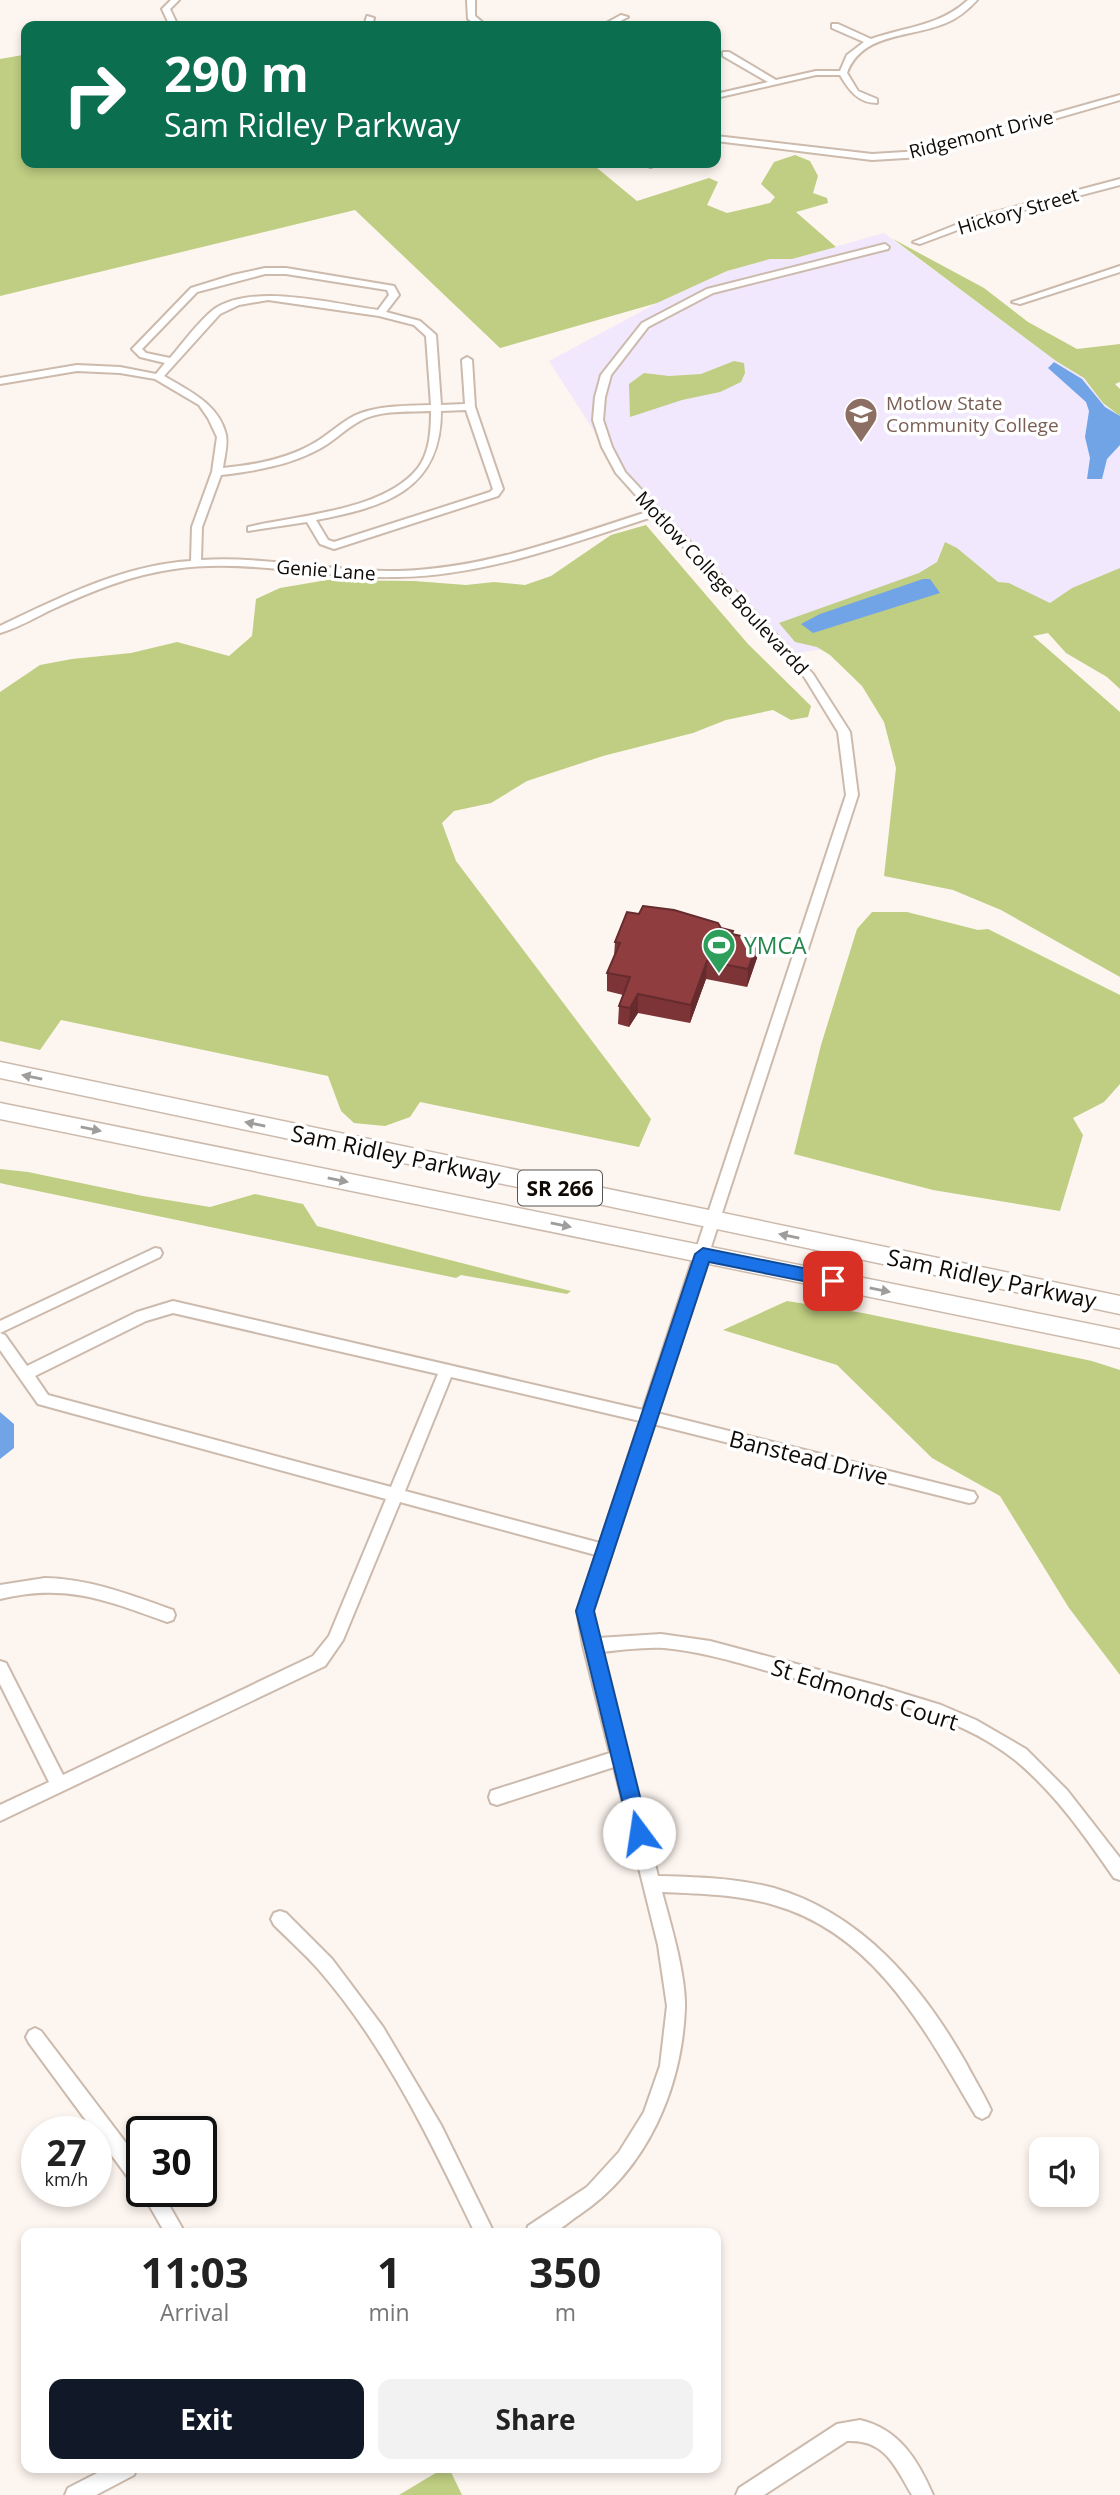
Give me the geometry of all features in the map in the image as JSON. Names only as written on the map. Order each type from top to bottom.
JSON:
[{"type":"main road","name":"Sam Ridley Parkway","points":[[0,1070],[1120,1305]]},
{"type":"main road","name":"Sam Ridley Parkway","points":[[0,1111],[1120,1339]]},
{"type":"street","points":[[172,21],[166,9],[176,0]]},
{"type":"street","points":[[471,0],[471,17],[476,21]]},
{"type":"street","points":[[843,72],[851,56],[872,43],[939,25],[964,11],[973,0]]},
{"type":"street","points":[[617,21],[624,18]]},
{"type":"street","points":[[835,26],[872,43]]},
{"type":"street","points":[[726,54],[773,81]]},
{"type":"street","points":[[721,95],[816,73],[843,72]]},
{"type":"street","points":[[843,72],[855,93],[874,101]]},
{"type":"street","name":"Ridgemont Drive","points":[[721,140],[873,157],[922,154],[1120,97]]},
{"type":"street","name":"Hickory Street","points":[[917,242],[976,220],[1120,182]]},
{"type":"street","name":"Motlow College Boulevardd","points":[[543,2228],[594,2194],[626,2158],[651,2117],[669,2066],[676,2006],[667,1945],[591,1645],[585,1611],[715,1221],[852,795],[844,732],[809,676],[621,473],[607,447],[598,420],[600,397],[606,375],[645,325],[710,291],[885,247]]},
{"type":"street","points":[[1017,302],[1120,269]]},
{"type":"street","points":[[173,362],[143,355],[137,349],[194,290],[233,278],[265,271],[286,271],[391,288],[394,295],[380,313]]},
{"type":"street","points":[[158,377],[217,312],[236,303],[268,297],[380,313],[417,323],[431,335],[435,410],[433,447],[425,469],[379,501],[251,529]]},
{"type":"street","points":[[309,516],[324,542],[334,546],[494,494],[498,489],[470,407],[467,360]]},
{"type":"street","points":[[0,381],[77,368],[120,370],[158,377],[202,403],[214,417],[222,437],[217,472],[197,527],[196,564]]},
{"type":"street","points":[[217,472],[248,469],[288,458],[317,446],[356,419],[371,413],[470,407]]},
{"type":"street","name":"Genie Lane","points":[[0,630],[116,580],[176,565],[237,563],[388,574],[458,570],[656,512]]},
{"type":"street","points":[[0,1327],[155,1253]]},
{"type":"street","name":"Banstead Drive","points":[[25,1374],[142,1316],[173,1307],[447,1370],[970,1497]]},
{"type":"street","points":[[0,1339],[43,1400],[605,1551]]},
{"type":"street","points":[[0,1813],[318,1661],[335,1640],[447,1370]]},
{"type":"street","points":[[0,1592],[44,1584],[78,1585],[167,1615]]},
{"type":"street","name":"St Edmonds Court","points":[[591,1645],[660,1641],[713,1650],[858,1688],[953,1719],[1019,1753],[1086,1824],[1120,1872]]},
{"type":"street","points":[[0,1668],[59,1785]]},
{"type":"street","points":[[497,1797],[620,1757]]},
{"type":"street","points":[[652,1884],[751,1891],[800,1906],[834,1924],[886,1965],[920,2006],[982,2110]]},
{"type":"street","points":[[280,1919],[332,1971],[389,2051],[431,2122],[483,2228]]},
{"type":"street","points":[[35,2037],[126,2159]]},
{"type":"street","points":[[160,2207],[173,2228]]},
{"type":"street","points":[[746,2495],[844,2431],[860,2428],[874,2431],[897,2450],[923,2495]]},
{"type":"street","points":[[75,2495],[117,2473]]},
{"type":"shaded area","name":"Motlow State Community College","points":[[884,233],[1056,361],[1084,378],[1103,403],[1120,416],[1120,568],[1072,588],[1050,603],[831,648],[788,654],[621,473],[549,361],[657,303],[727,271],[770,259],[792,259]]},
{"type":"green space","points":[[21,55],[21,168],[597,168],[637,201],[709,178],[718,182],[707,205],[727,213],[770,203],[775,197],[761,184],[774,162],[795,155],[810,161],[818,176],[813,193],[827,198],[828,203],[796,212],[836,247],[792,259],[770,259],[727,271],[657,303],[500,348],[355,210],[0,296],[0,59]]},
{"type":"green space","points":[[893,239],[984,288],[1028,322],[1077,349],[1120,344],[1120,382],[1115,384],[1120,389],[1120,416],[1103,403],[1084,378],[1056,361]]},
{"type":"green space","points":[[734,361],[744,363],[745,373],[741,382],[720,392],[682,400],[630,417],[629,384],[644,373],[669,376],[701,374]]},
{"type":"green space","points":[[646,525],[748,644],[811,706],[808,717],[791,720],[773,710],[726,720],[693,733],[603,756],[527,781],[491,803],[454,811],[442,823],[456,861],[651,1119],[639,1147],[420,1102],[410,1117],[385,1126],[354,1123],[341,1111],[328,1076],[61,1020],[40,1050],[0,1041],[0,692],[40,665],[131,653],[177,642],[229,656],[252,636],[256,599],[280,588],[327,580],[414,581],[466,585],[494,582],[525,585],[551,576],[611,535]]},
{"type":"green space","points":[[945,542],[957,548],[998,582],[1009,583],[1050,603],[1072,588],[1120,568],[1120,689],[1107,677],[1066,653],[1048,633],[1033,636],[1120,712],[1120,977],[1001,910],[953,890],[884,876],[896,768],[884,722],[862,686],[830,655],[817,647],[795,642],[779,623],[919,573],[937,562]]},
{"type":"green space","points":[[872,912],[907,912],[978,930],[988,929],[1120,995],[1120,1084],[1104,1102],[1073,1118],[1083,1135],[1060,1211],[933,1190],[794,1154],[821,1045],[857,929]]},
{"type":"green space","points":[[0,1169],[210,1207],[255,1194],[303,1204],[317,1226],[571,1291],[567,1294],[461,1275],[456,1278],[4,1184],[0,1183]]},
{"type":"green space","points":[[787,1301],[863,1313],[1092,1361],[1120,1370],[1120,1675],[1069,1608],[1000,1496],[932,1458],[837,1365],[723,1330]]},
{"type":"green space","points":[[436,2473],[451,2473],[462,2495],[399,2495]]},
{"type":"water","points":[[1054,362],[1082,379],[1105,407],[1120,416],[1120,445],[1107,459],[1102,479],[1087,479],[1090,458],[1085,437],[1089,411],[1086,402],[1048,368]]},
{"type":"water","points":[[923,579],[930,579],[940,593],[813,633],[801,624],[820,614]]},
{"type":"water","points":[[0,1412],[14,1424],[14,1448],[0,1459]]},
{"type":"building","name":"YMCA","points":[[643,906],[674,910],[718,923],[721,928],[733,931],[732,934],[759,940],[748,969],[707,961],[691,1005],[638,994],[630,1008],[619,1006],[630,977],[607,973],[620,943],[615,942],[627,912],[639,914]]},
{"type":"place","name":"Motlow State Community College","points":[[861,444]]},
{"type":"place","name":"YMCA","points":[[719,975]]},
{"type":"route","points":[[639,1833],[591,1645],[585,1611],[703,1254],[833,1281]]}]
